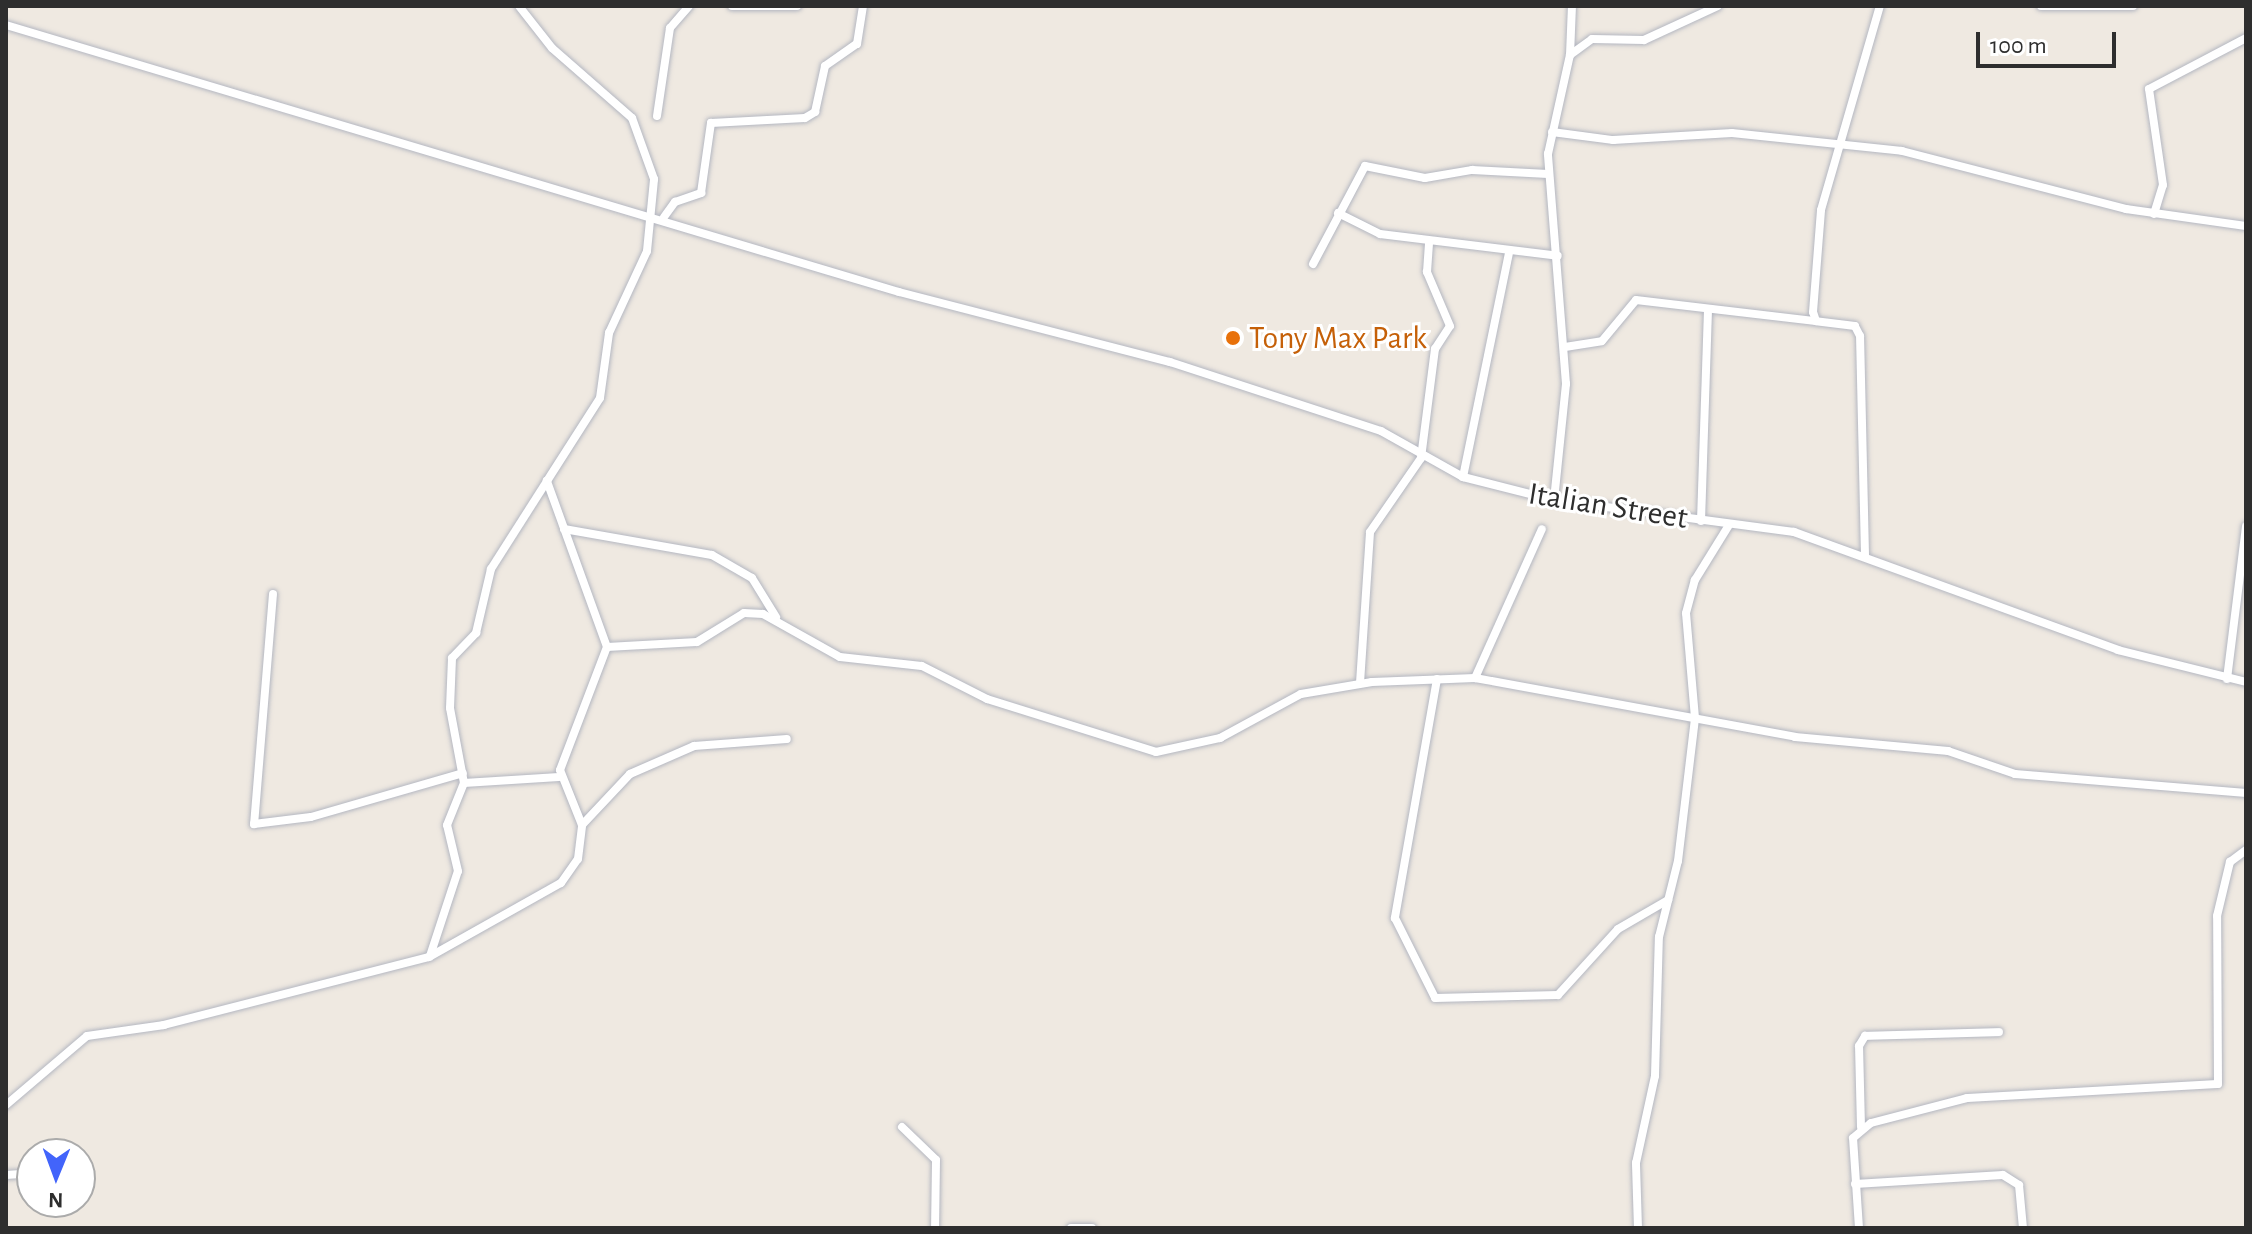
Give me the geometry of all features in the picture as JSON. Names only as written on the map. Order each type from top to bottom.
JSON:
[{"type":"street","points":[[429,957],[457,883],[447,825],[464,783],[450,708],[452,658],[476,633],[491,569],[600,398],[609,333],[639,278],[660,216],[653,166],[632,118],[552,48],[519,6]]},
{"type":"street","points":[[657,116],[670,28],[689,6]]},
{"type":"street","points":[[732,6],[797,6]]},
{"type":"street","points":[[660,216],[675,202],[701,193],[711,123],[805,118],[815,112],[825,66],[857,44],[863,6]]},
{"type":"street","points":[[1554,500],[1565,347],[1548,174],[1552,132],[1570,55],[1572,6]]},
{"type":"street","points":[[1570,55],[1592,39],[1644,40],[1718,6]]},
{"type":"street","points":[[1816,321],[1821,210],[1880,6]]},
{"type":"street","points":[[2041,6],[2133,6]]},
{"type":"street","name":"Italian Street","points":[[6,25],[660,216],[941,302],[1359,422],[1421,458],[1463,477],[1554,500],[1794,532],[1865,555],[2031,621],[2246,682]]},
{"type":"street","points":[[2154,214],[2163,185],[2149,89],[2246,38]]},
{"type":"street","points":[[1552,132],[1613,140],[1732,133],[1934,158],[2154,214],[2246,226]]},
{"type":"street","points":[[1313,264],[1365,166],[1425,178],[1472,170],[1548,174]]},
{"type":"street","points":[[1338,213],[1355,228],[1429,242],[1558,256]]},
{"type":"street","points":[[1360,683],[1370,532],[1421,458],[1435,349],[1450,320],[1427,272],[1429,242]]},
{"type":"street","points":[[1463,477],[1509,252]]},
{"type":"street","points":[[1565,347],[1602,341],[1632,301],[1855,326],[1860,336],[1865,555]]},
{"type":"street","points":[[1701,521],[1708,311]]},
{"type":"street","points":[[6,1105],[87,1036],[164,1025],[429,957],[561,883],[578,859],[582,825],[559,777],[607,647],[547,481]]},
{"type":"street","points":[[1638,1228],[1636,1163],[1655,1076],[1654,981],[1695,718],[1689,594],[1729,525]]},
{"type":"street","points":[[2227,679],[2246,526]]},
{"type":"street","points":[[564,529],[722,559],[752,578],[776,617],[801,641],[840,657],[922,666],[987,699],[1156,752],[1197,747],[1301,694],[1360,683],[1475,678],[1888,749],[1948,751],[2015,774],[2201,784],[2246,793]]},
{"type":"street","points":[[1475,678],[1542,529]]},
{"type":"street","points":[[273,594],[254,824],[311,817],[463,773]]},
{"type":"street","points":[[607,647],[697,642],[744,613],[776,617]]},
{"type":"street","points":[[1437,679],[1395,918],[1435,998],[1558,995],[1618,929],[1668,900]]},
{"type":"street","points":[[582,825],[630,774],[694,746],[787,739]]},
{"type":"street","points":[[464,783],[559,777]]},
{"type":"street","points":[[1861,1127],[1967,1098],[2214,1088],[2221,1076],[2217,916],[2226,871],[2246,850]]},
{"type":"street","points":[[1859,1228],[1853,1138],[1861,1127],[1859,1046],[1865,1036],[1999,1032]]},
{"type":"street","points":[[902,1127],[936,1160],[935,1228]]},
{"type":"street","points":[[1855,1184],[2003,1175],[2019,1185],[2023,1228]]},
{"type":"street","points":[[1071,1228],[1092,1228]]},
{"type":"place","name":"Tony Max Park","points":[[1233,338]]}]
